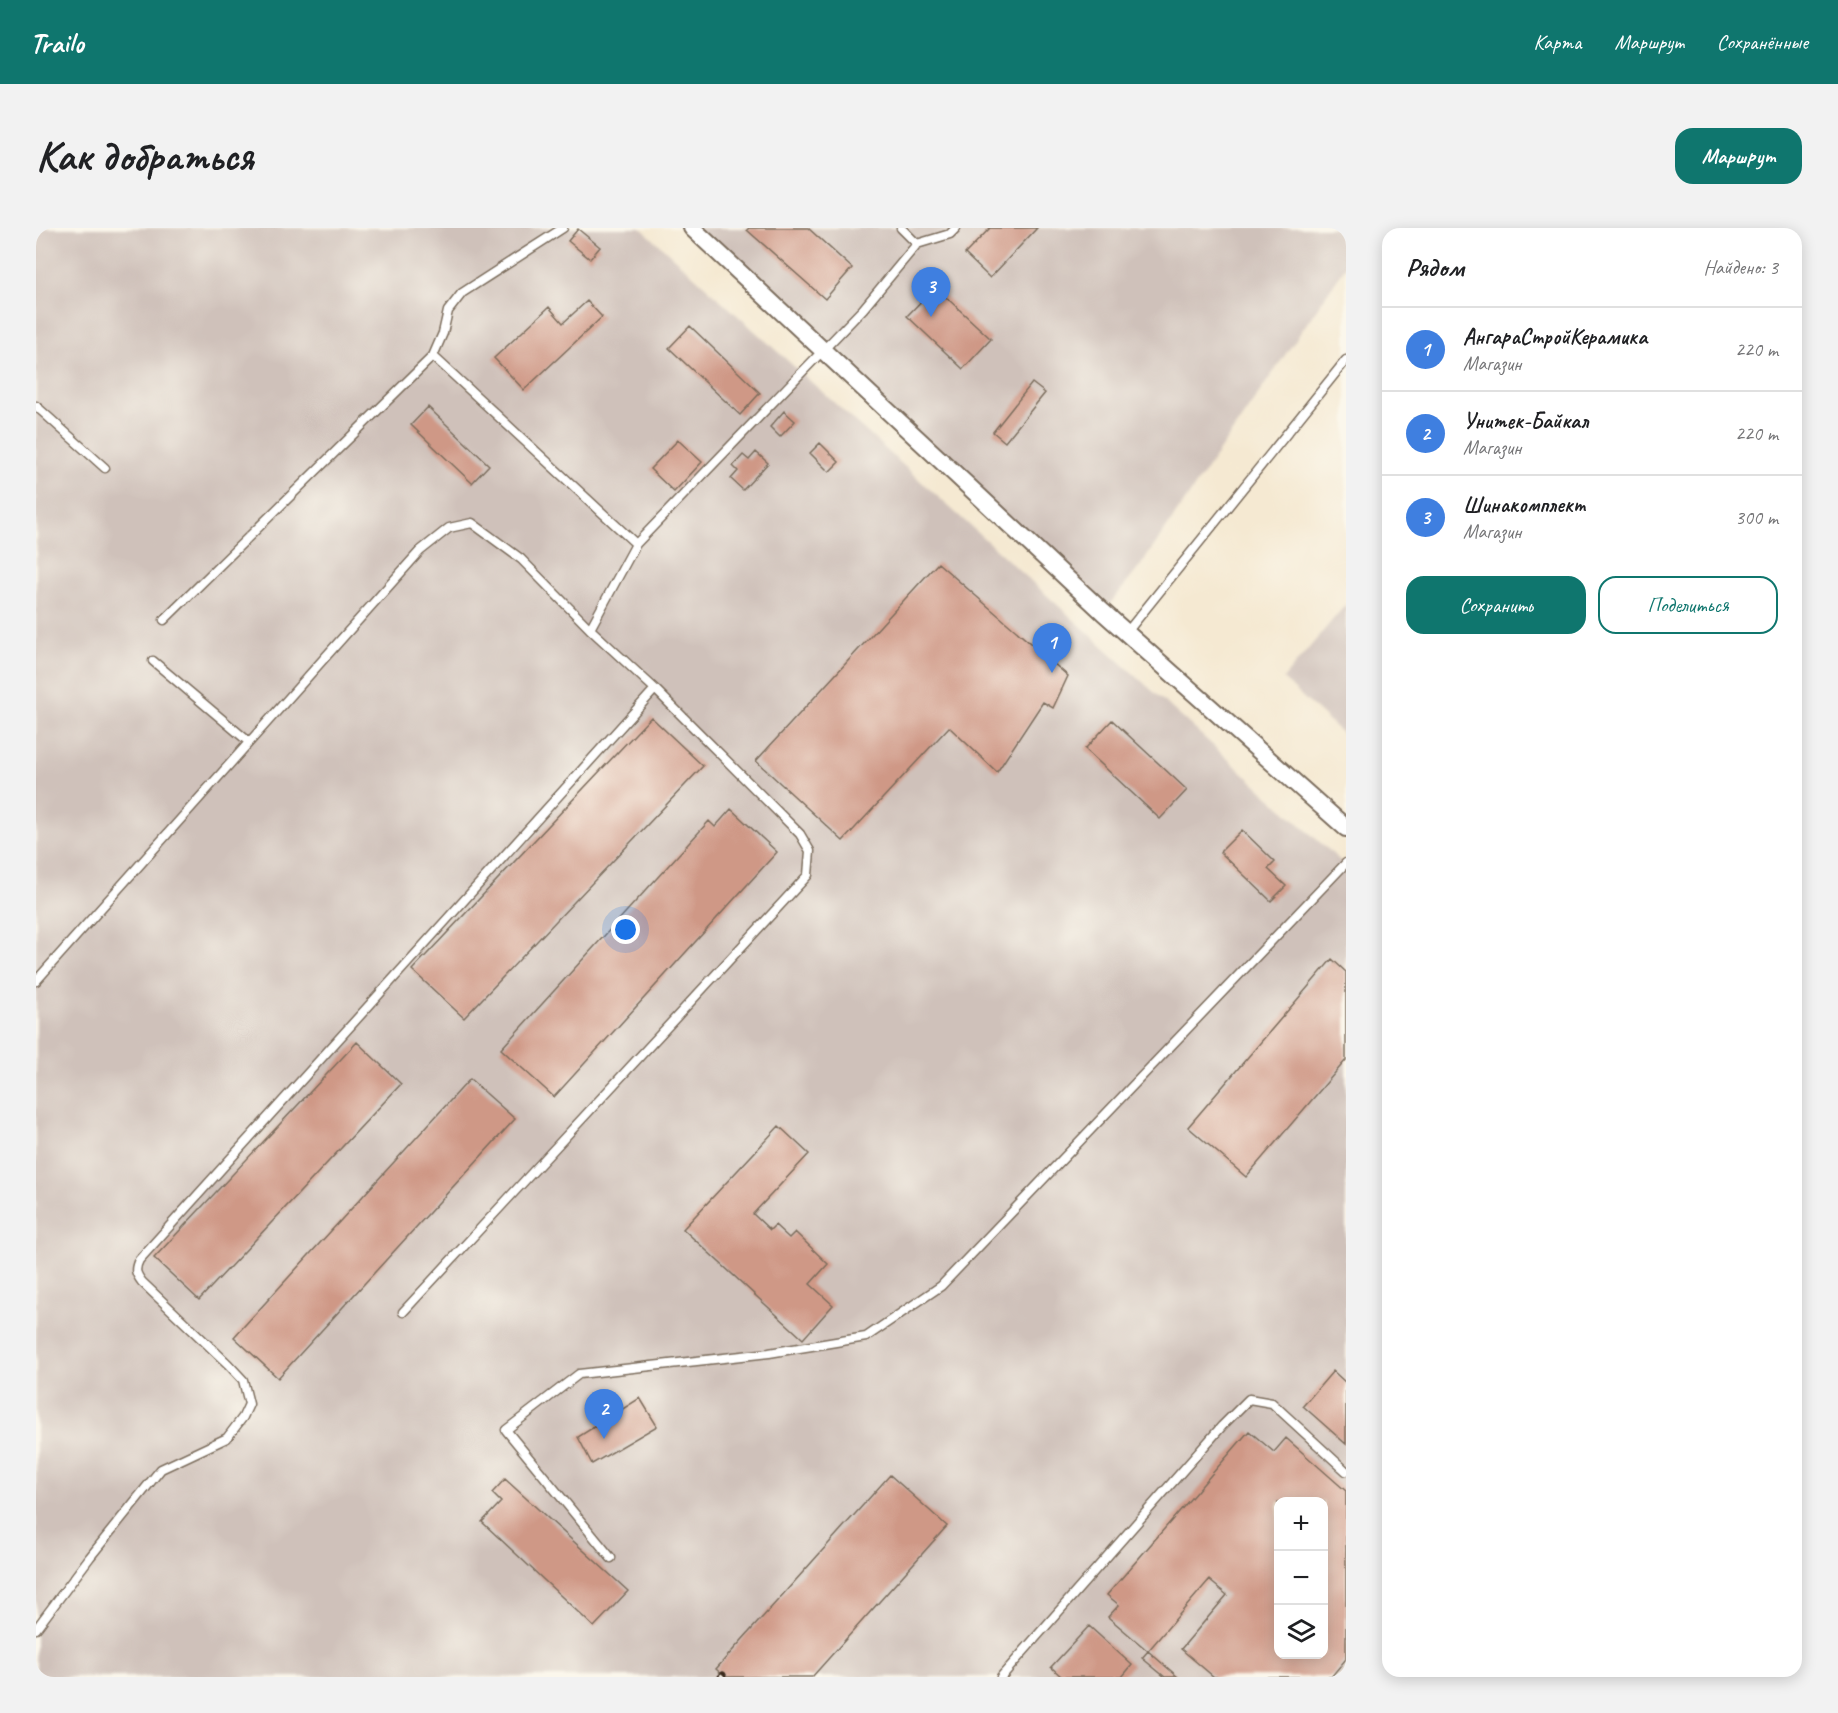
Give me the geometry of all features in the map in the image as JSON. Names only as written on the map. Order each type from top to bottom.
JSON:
[{"type":"street","points":[[692,228],[1126,632],[1346,828]]},
{"type":"lane","points":[[164,620],[433,356],[443,333],[448,311],[462,293],[563,228]]},
{"type":"lane","points":[[901,228],[917,244]]},
{"type":"lane","points":[[590,629],[636,544],[824,351],[863,309],[917,244],[950,234],[956,228]]},
{"type":"lane","points":[[433,356],[636,544]]},
{"type":"lane","points":[[1126,632],[1346,360]]},
{"type":"lane","points":[[36,406],[105,468]]},
{"type":"lane","points":[[36,981],[420,551],[449,528],[472,523],[522,560],[800,834],[810,851],[808,875],[403,1312]]},
{"type":"lane","points":[[153,661],[249,742]]},
{"type":"lane","points":[[36,1629],[161,1469],[227,1438],[243,1417],[249,1404],[243,1380],[142,1282],[135,1268],[139,1260],[655,689]]},
{"type":"lane","points":[[611,1558],[506,1430],[579,1374],[769,1353],[866,1337],[940,1286],[1346,862]]},
{"type":"lane","points":[[1000,1677],[1249,1399],[1272,1403],[1346,1471]]},
{"type":"shaded area","points":[[36,228],[641,228],[1346,866],[1346,1677],[36,1677]]},
{"type":"shaded area","points":[[692,228],[1346,228],[1346,266],[1139,568],[1103,612]]},
{"type":"shaded area","points":[[1346,604],[1346,737],[1283,679]]},
{"type":"building","points":[[749,228],[808,228],[852,268],[825,299],[747,230]]},
{"type":"building","points":[[990,228],[1037,228],[990,278],[965,254]]},
{"type":"building","points":[[578,229],[600,247],[590,259],[568,241]]},
{"type":"building","points":[[935,287],[991,339],[963,369],[907,316]]},
{"type":"building","points":[[587,301],[602,317],[524,390],[494,358],[549,307],[563,323]]},
{"type":"building","points":[[690,326],[760,393],[740,415],[669,348]]},
{"type":"building","points":[[1032,383],[1045,393],[1005,442],[993,432]]},
{"type":"building","points":[[428,407],[489,465],[472,483],[411,425]]},
{"type":"building","points":[[784,411],[795,421],[780,437],[770,427]]},
{"type":"building","points":[[678,440],[702,462],[674,492],[650,469]]},
{"type":"building","points":[[820,443],[839,462],[829,472],[810,453]]},
{"type":"building","points":[[756,452],[768,463],[743,490],[731,479],[738,471],[733,466],[743,455],[749,460]]},
{"type":"building","points":[[938,563],[1068,676],[1053,708],[1043,702],[997,772],[949,727],[843,841],[756,761]]},
{"type":"building","points":[[651,717],[703,766],[464,1018],[412,970]]},
{"type":"building","points":[[1112,720],[1187,790],[1160,819],[1085,749]]},
{"type":"building","points":[[731,809],[777,852],[554,1097],[501,1049],[709,821],[715,827]]},
{"type":"building","points":[[1242,830],[1275,862],[1268,869],[1286,886],[1271,901],[1220,852]]},
{"type":"building","points":[[1332,959],[1346,972],[1346,1060],[1246,1177],[1188,1127]]},
{"type":"building","points":[[357,1042],[401,1084],[199,1300],[154,1258]]},
{"type":"building","points":[[470,1079],[515,1119],[278,1378],[234,1337]]},
{"type":"building","points":[[779,1126],[809,1154],[753,1214],[770,1230],[775,1225],[789,1238],[795,1232],[828,1264],[810,1284],[833,1305],[803,1339],[683,1229]]},
{"type":"building","points":[[1333,1371],[1346,1383],[1346,1444],[1303,1406]]},
{"type":"building","points":[[640,1398],[657,1426],[592,1464],[578,1437]]},
{"type":"building","points":[[1249,1431],[1274,1452],[1286,1438],[1346,1491],[1346,1659],[1331,1677],[1214,1677],[1181,1649],[1227,1595],[1209,1580],[1148,1651],[1108,1617],[1119,1605],[1107,1595]]},
{"type":"building","points":[[890,1475],[947,1526],[812,1677],[725,1677],[716,1669]]},
{"type":"building","points":[[505,1479],[628,1591],[594,1627],[482,1522],[501,1502],[492,1493]]},
{"type":"building","points":[[1089,1626],[1132,1665],[1122,1677],[1062,1677],[1051,1667]]},
{"type":"building","points":[[1148,1651],[1178,1677],[1165,1677],[1142,1658]]},
{"type":"place","name":"Шинакомплект","points":[[931,317]]},
{"type":"place","name":"АнгараСтройКерамика","points":[[1052,673]]},
{"type":"place","name":"Унитек-Байкал","points":[[604,1439]]}]
